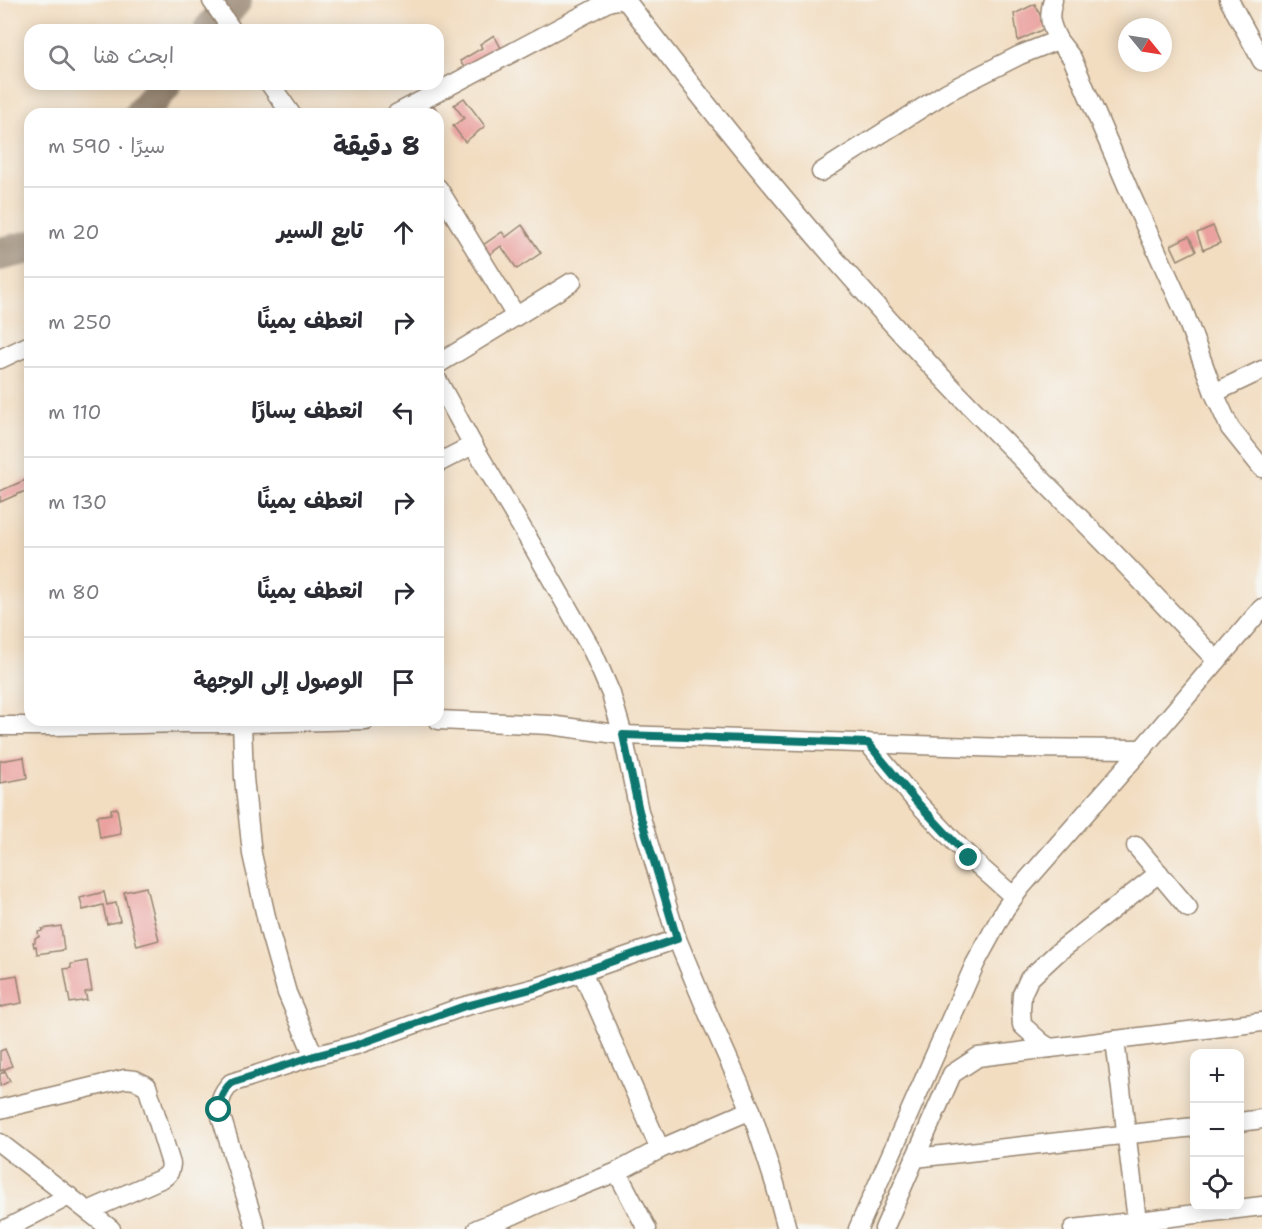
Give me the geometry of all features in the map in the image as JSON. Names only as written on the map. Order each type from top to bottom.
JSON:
[{"type":"street","points":[[444,89],[608,2],[616,0]]},
{"type":"street","points":[[622,0],[628,3],[769,182],[873,302],[989,427],[1077,514],[1217,661]]},
{"type":"street","points":[[1053,0],[1050,24],[1058,40],[1072,58],[1183,309],[1214,393],[1230,428],[1262,468]]},
{"type":"street","points":[[1229,0],[1262,61]]},
{"type":"street","points":[[212,2],[228,24]]},
{"type":"street","points":[[821,172],[947,92],[1020,55],[1058,40]]},
{"type":"street","points":[[274,90],[287,108]]},
{"type":"street","points":[[407,108],[441,90]]},
{"type":"street","points":[[444,198],[516,316]]},
{"type":"street","points":[[444,360],[572,282]]},
{"type":"street","points":[[0,359],[24,348]]},
{"type":"street","points":[[1214,393],[1262,370]]},
{"type":"street","points":[[444,392],[593,652],[611,694],[623,735],[639,811],[677,939],[751,1110],[787,1229]]},
{"type":"street","points":[[444,460],[473,445]]},
{"type":"street","points":[[858,1229],[975,964],[1013,896],[1262,608]]},
{"type":"street","points":[[444,720],[550,725],[623,735],[1005,748],[1142,749]]},
{"type":"street","points":[[0,726],[52,726]]},
{"type":"street","points":[[242,726],[243,778],[252,854],[269,930],[287,993],[314,1056]]},
{"type":"street","points":[[868,743],[915,800],[969,858],[1013,896]]},
{"type":"street","points":[[1136,846],[1188,908]]},
{"type":"street","points":[[998,1054],[1013,1041],[1022,1025],[1022,994],[1029,979],[1057,953],[1159,873]]},
{"type":"street","points":[[256,1229],[219,1110],[223,1092],[231,1083],[356,1045],[462,1007],[535,988],[677,939]]},
{"type":"street","points":[[582,972],[660,1149]]},
{"type":"street","points":[[884,1229],[952,1074],[978,1057],[1262,1022]]},
{"type":"street","points":[[1022,1025],[1041,1043],[1050,1048]]},
{"type":"street","points":[[1115,1040],[1138,1225]]},
{"type":"street","points":[[0,1109],[125,1079],[135,1080],[147,1086],[171,1164],[170,1171],[162,1178],[88,1211]]},
{"type":"street","points":[[477,1229],[517,1222],[546,1200],[617,1172],[660,1149],[751,1110]]},
{"type":"street","points":[[1244,1121],[1262,1119]]},
{"type":"street","points":[[915,1158],[1190,1126]]},
{"type":"street","points":[[0,1143],[111,1229]]},
{"type":"street","points":[[617,1172],[647,1229]]},
{"type":"street","points":[[6,1229],[69,1196]]},
{"type":"street","points":[[1074,1229],[1138,1225],[1262,1206]]},
{"type":"building","points":[[1035,4],[1046,28],[1018,41],[1014,14]]},
{"type":"building","points":[[494,35],[501,48],[465,69],[460,61],[482,48],[480,44]]},
{"type":"building","points":[[429,98],[435,108],[412,108]]},
{"type":"building","points":[[464,98],[485,126],[465,142],[453,126],[464,118],[454,105]]},
{"type":"building","points":[[522,225],[541,253],[517,269],[501,246],[490,254],[483,245],[502,232],[506,237]]},
{"type":"building","points":[[1213,226],[1220,243],[1203,250],[1197,233]]},
{"type":"building","points":[[1189,236],[1196,251],[1178,260],[1171,245]]},
{"type":"building","points":[[24,481],[24,492],[0,502],[0,491]]},
{"type":"building","points":[[24,757],[27,778],[0,783],[0,761]]},
{"type":"building","points":[[117,808],[121,834],[100,838],[97,816],[111,814],[111,809]]},
{"type":"building","points":[[146,887],[159,940],[137,946],[124,892]]},
{"type":"building","points":[[104,892],[107,905],[116,903],[120,921],[107,924],[103,905],[83,910],[80,898]]},
{"type":"building","points":[[61,926],[64,950],[37,954],[33,942],[39,937],[38,932],[42,929]]},
{"type":"building","points":[[87,961],[92,991],[85,992],[87,1000],[70,1003],[64,969],[71,968],[71,964]]},
{"type":"building","points":[[17,975],[22,1003],[0,1007],[0,978]]},
{"type":"building","points":[[5,1049],[12,1066],[0,1071],[0,1051]]},
{"type":"building","points":[[5,1071],[10,1081],[0,1086],[0,1074]]},
{"type":"taxiway","points":[[215,24],[235,0]]},
{"type":"taxiway","points":[[146,108],[160,90]]},
{"type":"taxiway","points":[[0,254],[24,248]]},
{"type":"route","points":[[219,1110],[223,1092],[231,1083],[356,1045],[462,1007],[535,988],[677,939],[639,811],[623,735],[868,743],[915,800],[969,858]]}]
